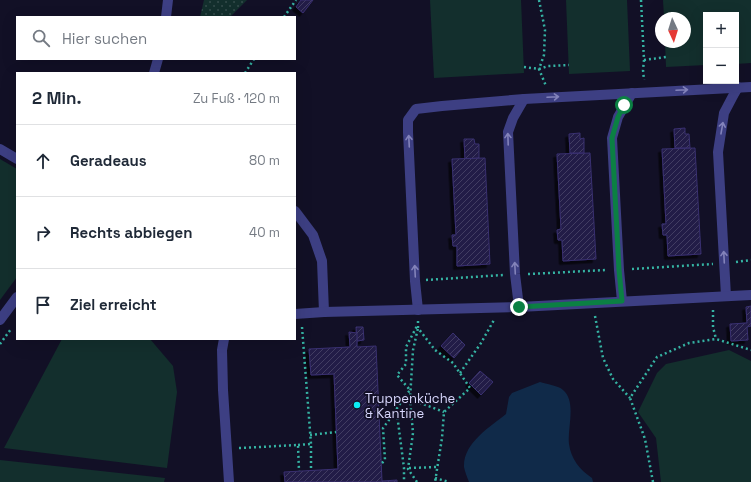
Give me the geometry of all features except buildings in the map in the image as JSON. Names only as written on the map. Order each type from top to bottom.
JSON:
[{"type":"street","points":[[166,16],[168,0]]},
{"type":"street","points":[[154,72],[158,60]]},
{"type":"street","points":[[418,310],[415,281],[408,120],[416,109],[550,97],[751,87]]},
{"type":"street","points":[[726,296],[718,152],[724,113],[738,88]]},
{"type":"street","points":[[622,301],[612,138],[618,117],[632,93]]},
{"type":"street","points":[[519,307],[515,274],[508,132],[513,118],[524,99]]},
{"type":"street","points":[[0,149],[16,158]]},
{"type":"street","points":[[296,212],[313,235],[322,261],[324,312]]},
{"type":"street","points":[[298,314],[324,312],[496,308],[751,295]]},
{"type":"street","points":[[0,320],[16,298]]},
{"type":"street","points":[[224,340],[222,350],[223,390],[229,482]]},
{"type":"path","points":[[285,16],[296,0]]},
{"type":"path","points":[[539,0],[545,30],[544,55],[539,69],[550,97]]},
{"type":"path","points":[[641,0],[644,60],[643,70],[647,92]]},
{"type":"path","points":[[644,60],[666,57]]},
{"type":"path","points":[[246,72],[253,60]]},
{"type":"path","points":[[524,67],[539,69],[548,66],[569,65]]},
{"type":"path","points":[[415,281],[515,274],[619,270],[751,260]]},
{"type":"path","points":[[712,297],[716,339]]},
{"type":"path","points":[[592,303],[603,358],[613,379],[630,398],[645,438],[653,482]]},
{"type":"path","points":[[460,373],[481,343],[496,317],[496,308]]},
{"type":"path","points":[[417,482],[408,468],[413,433],[410,399],[413,350],[418,326],[418,310]]},
{"type":"path","points":[[298,314],[311,444],[311,471]]},
{"type":"path","points":[[0,344],[13,326]]},
{"type":"path","points":[[418,326],[434,350],[453,363],[470,388],[444,412],[442,438],[435,482]]},
{"type":"path","points":[[404,482],[404,468],[397,408],[410,390],[397,375],[406,364],[406,347],[418,326]]},
{"type":"path","points":[[630,398],[657,357],[689,343],[716,339],[751,350]]},
{"type":"path","points":[[410,399],[444,412]]},
{"type":"path","points":[[382,463],[385,460],[383,428],[389,420],[397,414]]},
{"type":"path","points":[[310,435],[336,432]]},
{"type":"path","points":[[227,449],[311,444]]},
{"type":"path","points":[[298,445],[299,471]]},
{"type":"path","points":[[408,468],[437,467]]},
{"type":"path","points":[[435,478],[449,482]]},
{"type":"green space","points":[[204,0],[247,0],[231,16],[200,16]]},
{"type":"green space","points":[[430,0],[521,0],[524,73],[434,78]]},
{"type":"green space","points":[[566,0],[627,0],[630,71],[569,74]]},
{"type":"green space","points":[[663,0],[751,0],[751,63],[739,64],[739,12],[703,12],[703,65],[666,67],[665,48],[691,48],[691,12],[664,12]]},
{"type":"green space","points":[[0,159],[16,168],[16,278],[0,300]]},
{"type":"green space","points":[[61,340],[151,340],[173,366],[177,392],[167,468],[4,448]]},
{"type":"green space","points":[[729,350],[751,361],[751,482],[661,482],[656,438],[638,412],[657,373],[666,364]]},
{"type":"green space","points":[[0,460],[165,478],[164,482],[0,482]]},
{"type":"water","points":[[540,382],[559,387],[567,395],[571,408],[569,438],[570,449],[577,464],[592,478],[593,482],[469,482],[464,467],[468,450],[485,430],[506,414],[509,397],[512,393]]},
{"type":"place","name":"Truppenküche & Kantine","points":[[357,405]]},
{"type":"route","points":[[519,307],[622,301],[612,138],[618,117],[624,105]]}]
